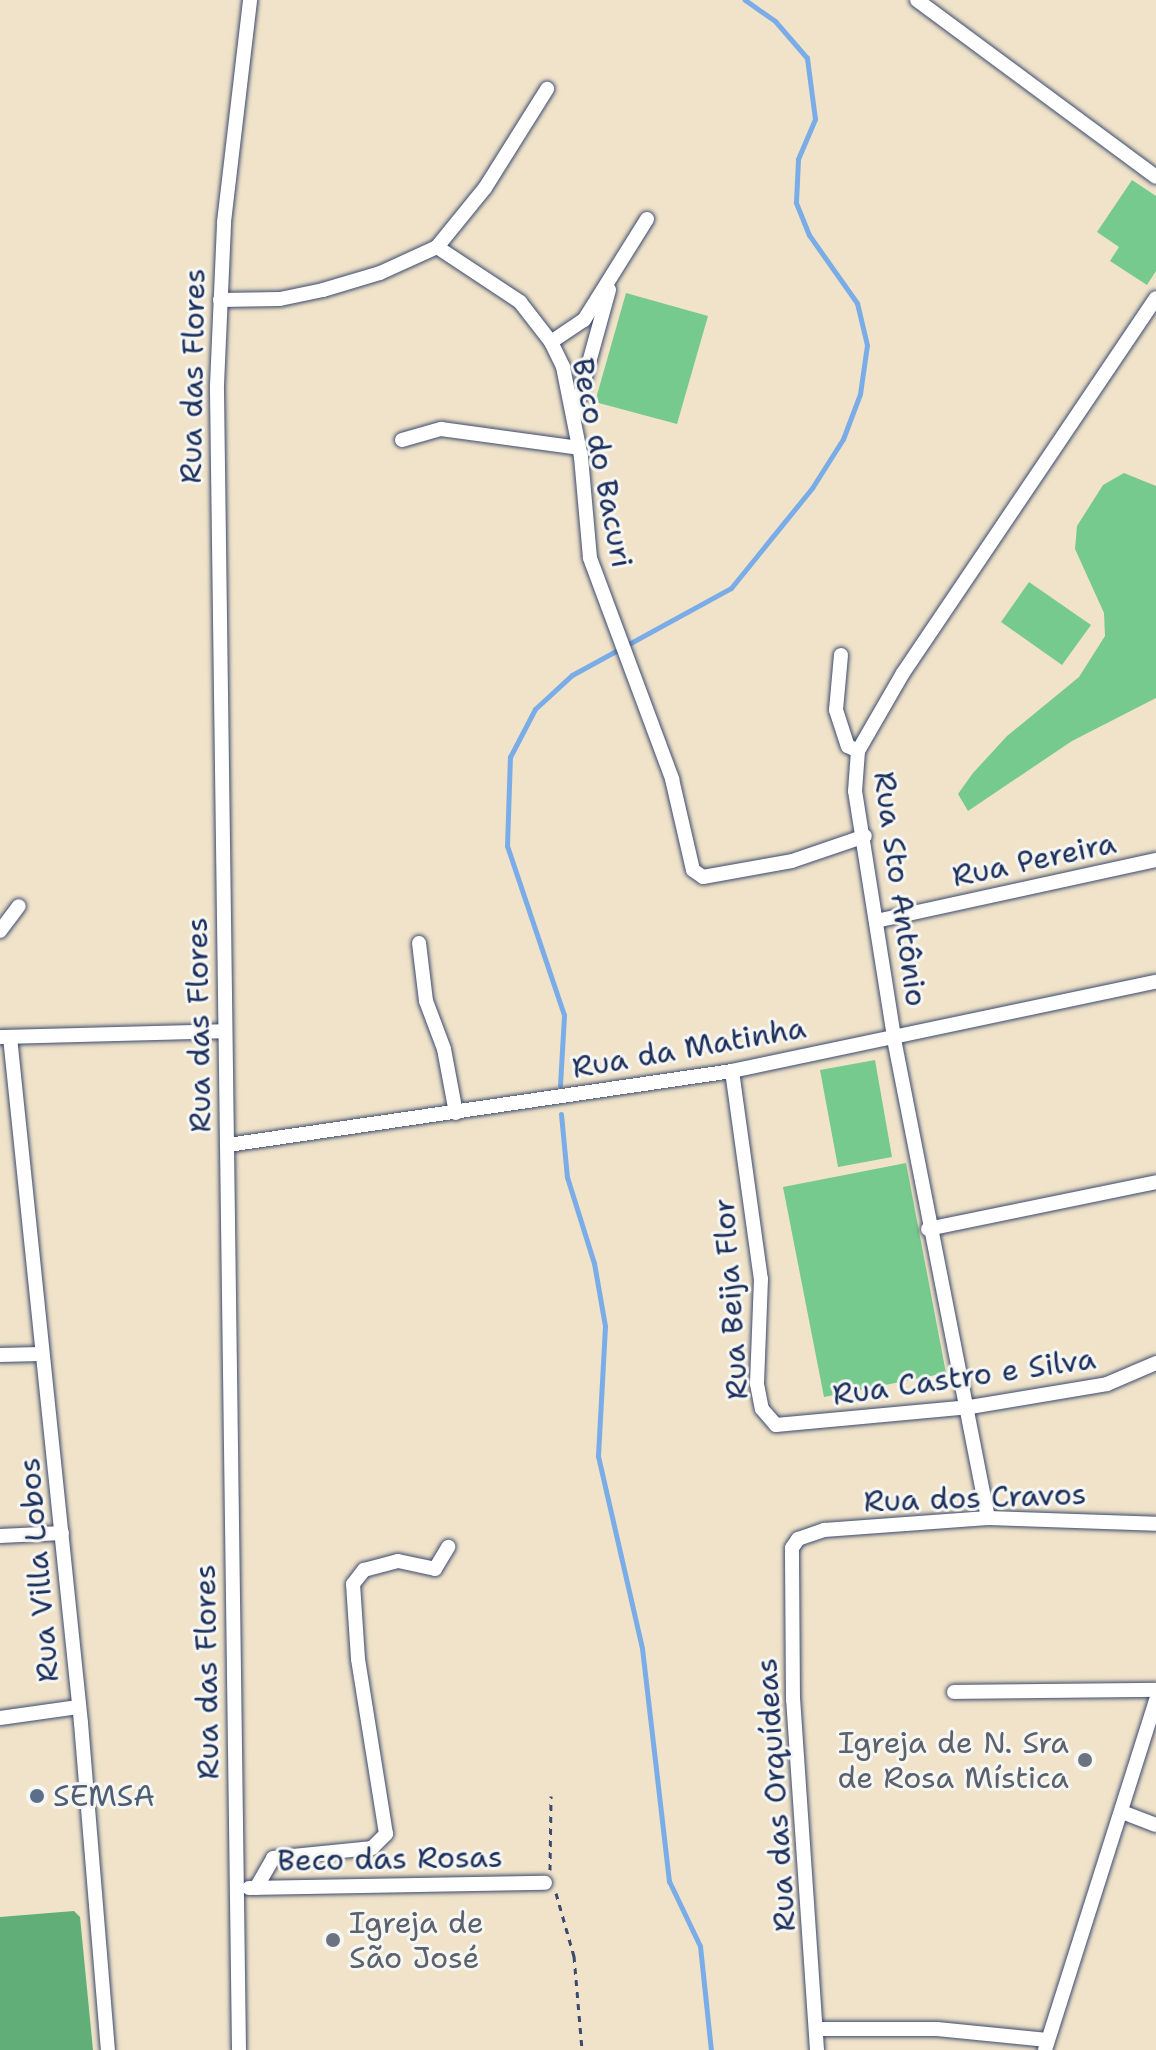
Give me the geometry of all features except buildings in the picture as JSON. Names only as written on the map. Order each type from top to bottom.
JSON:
[{"type":"street","name":"Rua das Flores","points":[[239,2050],[228,1145],[216,555],[220,300],[229,167],[250,0]]},
{"type":"street","points":[[917,0],[1156,177]]},
{"type":"street","points":[[220,300],[280,299],[323,290],[380,273],[437,247],[485,188],[547,89]]},
{"type":"street","points":[[551,342],[584,320],[611,282],[647,219]]},
{"type":"street","name":"Beco do Bacuri","points":[[437,247],[520,302],[551,342],[574,420],[590,558],[672,779],[690,864],[703,877],[792,861],[865,836]]},
{"type":"street","points":[[574,420],[611,282]]},
{"type":"street","name":"Rua Sto Antônio","points":[[988,1518],[970,1407],[928,1229],[894,1037],[865,836],[855,791],[858,751],[903,673],[1151,316],[1156,298]]},
{"type":"street","points":[[402,440],[441,429],[579,448]]},
{"type":"street","points":[[841,655],[836,710],[848,746],[858,751]]},
{"type":"street","name":"Rua Pereira","points":[[876,921],[1156,860]]},
{"type":"street","points":[[0,931],[19,906]]},
{"type":"street","points":[[419,943],[426,1001],[444,1049],[456,1113]]},
{"type":"street","name":"Rua da Matinha","points":[[228,1145],[732,1071],[1156,982]]},
{"type":"street","points":[[5,1037],[225,1031]]},
{"type":"street","name":"Rua Villa Lobos","points":[[5,1037],[62,1533],[108,2050]]},
{"type":"street","name":"Rua Beija Flor","points":[[732,1071],[761,1279],[757,1384],[762,1409],[776,1425]]},
{"type":"street","points":[[928,1229],[1156,1182]]},
{"type":"street","points":[[0,1355],[40,1354]]},
{"type":"street","name":"Rua Castro e Silva","points":[[776,1425],[970,1407],[1107,1384],[1156,1363]]},
{"type":"street","name":"Rua dos Cravos","points":[[798,1539],[824,1530],[988,1518],[1156,1524]]},
{"type":"street","points":[[0,1536],[62,1533]]},
{"type":"street","name":"Rua das Orquídeas","points":[[798,1539],[789,1560],[793,1700],[818,2029],[817,2050]]},
{"type":"street","points":[[256,1888],[273,1858],[372,1848],[386,1834],[358,1659],[353,1584],[364,1570],[398,1561],[435,1569],[448,1547]]},
{"type":"street","points":[[954,1692],[1156,1690]]},
{"type":"street","points":[[818,2029],[937,2029],[1046,2045],[1156,1700]]},
{"type":"street","points":[[0,1718],[78,1707]]},
{"type":"street","points":[[1122,1812],[1156,1825]]},
{"type":"street","name":"Beco das Rosas","points":[[236,1888],[545,1883]]},
{"type":"path","points":[[551,1796],[548,1865],[574,1956],[582,2050]]},
{"type":"green space","points":[[1132,180],[1156,196],[1156,271],[1147,285],[1110,261],[1119,247],[1097,232]]},
{"type":"green space","points":[[626,293],[708,316],[677,424],[595,402]]},
{"type":"green space","points":[[1124,473],[1156,486],[1156,698],[1072,741],[968,811],[958,794],[973,773],[1007,736],[1079,677],[1105,636],[1104,613],[1075,549],[1077,526],[1103,485]]},
{"type":"green space","points":[[1029,582],[1091,625],[1062,665],[1001,622]]},
{"type":"green space","points":[[875,1060],[892,1157],[838,1167],[820,1070]]},
{"type":"green space","points":[[906,1163],[946,1373],[824,1397],[783,1187]]},
{"type":"green space","points":[[74,1911],[80,1917],[93,2050],[0,2050],[0,1917]]},
{"type":"waterway","points":[[560,1085],[564,1015],[507,846],[510,757],[535,709],[572,675],[731,588],[812,488],[843,439],[860,394],[867,345],[857,303],[809,235],[796,202],[798,159],[815,119],[807,58],[775,21],[745,0]]},
{"type":"waterway","points":[[561,1114],[567,1177],[594,1263],[605,1326],[598,1456],[642,1648],[669,1881],[700,1946],[711,2050]]},
{"type":"place","name":"Igreja de N. Sra de Rosa Mística","points":[[1085,1760]]},
{"type":"place","name":"SEMSA","points":[[37,1796]]},
{"type":"place","name":"Igreja de São José","points":[[333,1940]]}]
